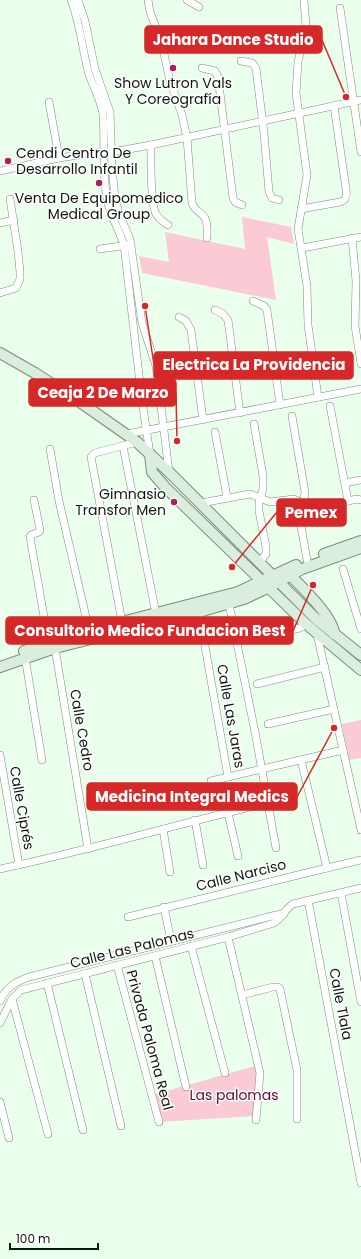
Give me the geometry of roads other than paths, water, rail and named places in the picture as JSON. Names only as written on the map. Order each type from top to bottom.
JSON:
[{"type":"main road","points":[[0,352],[35,373],[138,442],[260,562],[270,581],[306,624],[361,670]]},
{"type":"main road","points":[[150,454],[151,469],[153,474],[196,517],[270,581],[361,655]]},
{"type":"main road","points":[[287,573],[307,560],[361,541]]},
{"type":"main road","points":[[0,667],[25,658],[89,630],[238,592],[270,581],[287,573],[361,548]]},
{"type":"main road","points":[[287,573],[327,616],[334,628],[334,634]]},
{"type":"main road","points":[[0,661],[53,645],[229,604],[251,596],[270,581]]},
{"type":"street","points":[[71,0],[102,109],[104,179],[108,204],[127,245],[146,431],[150,454]]},
{"type":"street","points":[[78,0],[86,21],[91,70],[110,112],[115,199],[127,245],[142,323],[156,366],[169,472]]},
{"type":"street","points":[[148,0],[150,12],[161,40],[170,81],[182,115],[187,138],[192,203],[195,210],[202,214],[206,220],[207,238]]},
{"type":"street","points":[[187,0],[199,7]]},
{"type":"street","points":[[304,0],[306,26],[296,80],[296,93],[307,176],[306,190],[298,229],[307,286],[308,325],[318,397]]},
{"type":"street","points":[[340,8],[357,101],[361,152]]},
{"type":"street","points":[[242,61],[252,63],[256,68],[263,122],[269,192],[272,198],[279,200]]},
{"type":"street","points":[[202,68],[212,70],[216,74],[233,198],[235,202],[242,205]]},
{"type":"street","points":[[0,172],[59,158],[91,153],[112,152],[224,131],[357,101]]},
{"type":"street","points":[[49,102],[59,158]]},
{"type":"street","points":[[301,209],[342,201],[345,199],[346,189],[334,106]]},
{"type":"street","points":[[151,145],[152,194],[155,211],[159,218],[168,225]]},
{"type":"street","points":[[0,293],[13,290],[18,286],[20,279],[18,251],[10,199]]},
{"type":"street","points":[[0,223],[14,220]]},
{"type":"street","points":[[302,248],[361,237]]},
{"type":"street","points":[[352,238],[356,281],[355,326],[360,348],[361,364]]},
{"type":"street","points":[[100,249],[127,245]]},
{"type":"street","points":[[253,301],[264,306],[267,310],[280,405]]},
{"type":"street","points":[[215,310],[223,314],[228,320],[240,412]]},
{"type":"street","points":[[179,317],[186,321],[191,330],[202,420]]},
{"type":"street","points":[[127,434],[361,389]]},
{"type":"street","points":[[330,406],[348,501]]},
{"type":"street","points":[[292,416],[305,492],[299,515],[307,560]]},
{"type":"street","points":[[254,424],[263,476],[263,489],[260,498],[259,511],[266,552],[265,556],[260,562]]},
{"type":"street","points":[[215,432],[227,497]]},
{"type":"street","points":[[122,622],[91,457],[95,452],[138,442]]},
{"type":"street","points":[[123,446],[156,614]]},
{"type":"street","points":[[50,449],[59,501],[89,630]]},
{"type":"street","points":[[344,483],[361,480]]},
{"type":"street","points":[[200,503],[250,494],[273,502],[294,499],[309,507],[321,508],[357,499],[361,500]]},
{"type":"street","name":"Calle Cedro","points":[[34,500],[40,530],[39,532],[31,534],[30,537],[46,628],[53,645],[88,848]]},
{"type":"street","points":[[343,569],[361,629]]},
{"type":"street","points":[[229,604],[276,848]]},
{"type":"street","name":"Calle Las Jaras","points":[[199,612],[228,777]]},
{"type":"street","points":[[246,640],[300,628],[306,624]]},
{"type":"street","points":[[317,634],[361,830]]},
{"type":"street","points":[[25,658],[42,760]]},
{"type":"street","points":[[257,684],[325,667]]},
{"type":"street","points":[[268,724],[334,709]]},
{"type":"street","points":[[211,781],[343,750]]},
{"type":"street","name":"Calle Ciprés","points":[[0,755],[19,865]]},
{"type":"street","points":[[301,760],[327,868]]},
{"type":"street","points":[[0,869],[267,803]]},
{"type":"street","points":[[228,812],[238,856]]},
{"type":"street","points":[[195,820],[203,865]]},
{"type":"street","points":[[162,829],[170,872]]},
{"type":"street","name":"Calle Narciso","points":[[128,917],[361,860]]},
{"type":"street","name":"Calle Las Palomas","points":[[0,1023],[12,999],[21,990],[228,937],[274,923],[284,914],[289,906],[293,904],[361,888]]},
{"type":"street","points":[[341,893],[361,1002]]},
{"type":"street","name":"Calle Tlala","points":[[308,900],[361,1183]]},
{"type":"street","points":[[164,907],[171,941]]},
{"type":"street","name":"Calle Las Palomas","points":[[0,1001],[9,987],[20,980],[171,941],[284,914]]},
{"type":"street","points":[[228,937],[260,1077],[256,1120]]},
{"type":"street","points":[[191,946],[225,1073]]},
{"type":"street","points":[[155,956],[186,1087]]},
{"type":"street","name":"Privada Paloma Real","points":[[117,965],[159,1122]]},
{"type":"street","points":[[84,974],[121,1126]]},
{"type":"street","points":[[47,983],[83,1130]]},
{"type":"street","points":[[242,995],[273,987],[278,987],[280,989],[297,1070],[297,1119]]},
{"type":"street","points":[[12,999],[48,1134]]},
{"type":"street","points":[[0,1102],[9,1138]]},
{"type":"place","name":"Show Lutron Vals Y Coreografía","points":[[173,68]]},
{"type":"place","name":"Jahara Dance Studio","points":[[346,97]]},
{"type":"place","name":"Cendi Centro De Desarrollo Infantil","points":[[8,161]]},
{"type":"place","name":"Venta De Equipomedico Medical Group","points":[[99,183]]},
{"type":"place","name":"Electrica La Providencia","points":[[145,306]]},
{"type":"place","name":"Ceaja 2 De Marzo","points":[[177,441]]},
{"type":"place","name":"Gimnasio Transfor Men","points":[[174,502]]},
{"type":"place","name":"Pemex","points":[[232,567]]},
{"type":"place","name":"Consultorio Medico Fundacion Best","points":[[313,585]]},
{"type":"place","name":"Medicina Integral Medics","points":[[334,728]]},
{"type":"park label","name":"Las palomas","points":[[234,1095]]}]
